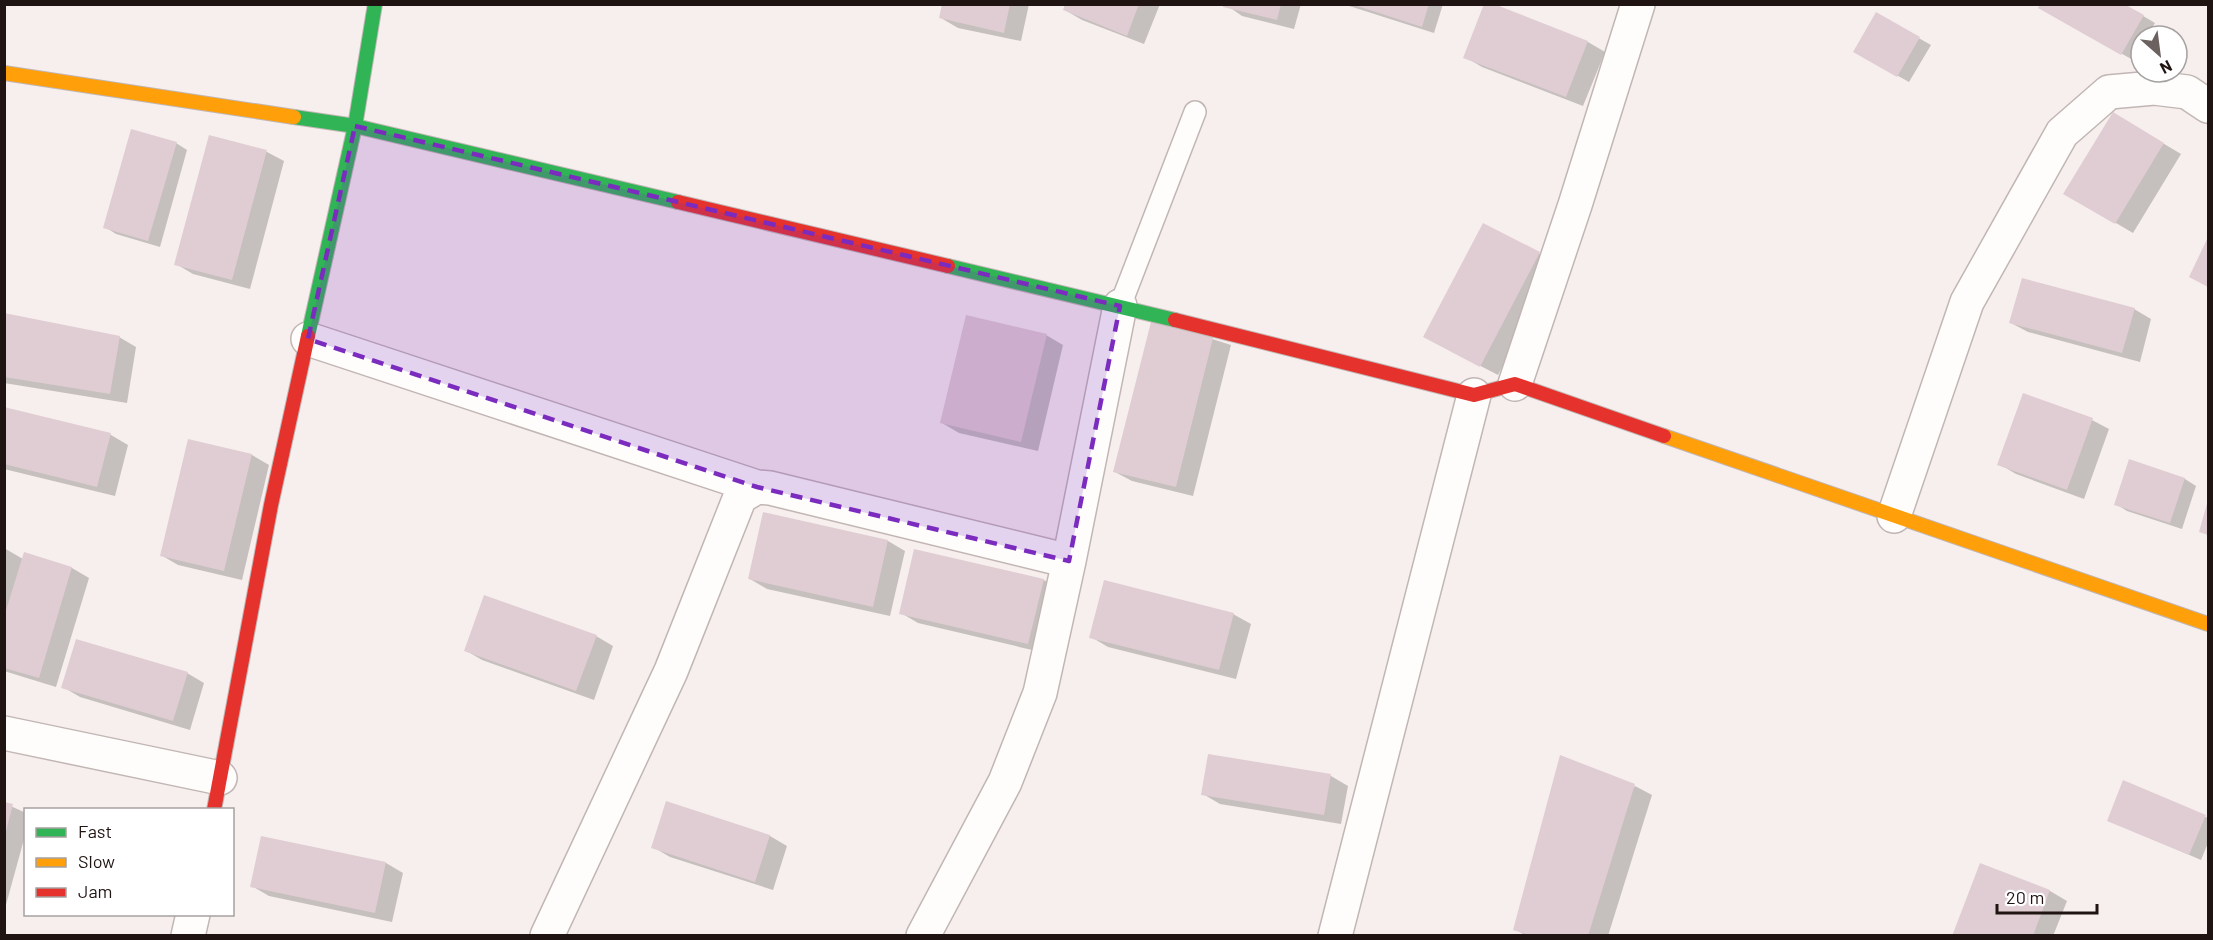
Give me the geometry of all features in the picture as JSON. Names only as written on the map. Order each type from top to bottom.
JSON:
[{"type":"street","points":[[4,733],[217,794],[271,505],[355,126],[375,4]]},
{"type":"street","points":[[1515,384],[1575,205],[1638,4]]},
{"type":"street","points":[[4,73],[355,126],[1120,306],[1474,395],[1515,384],[2208,624]]},
{"type":"street","points":[[1894,516],[1967,302],[2062,133],[2109,92],[2154,88],[2187,92],[2208,106]]},
{"type":"street","points":[[923,936],[1005,782],[1040,693],[1120,306]]},
{"type":"street","points":[[308,339],[757,488],[770,488],[1069,561]]},
{"type":"street","points":[[1335,936],[1474,395]]},
{"type":"street","points":[[547,936],[671,671],[740,497],[757,488]]},
{"type":"street","points":[[188,936],[193,916]]},
{"type":"lane","points":[[1120,306],[1195,112]]},
{"type":"highlighted area","points":[[355,126],[1120,306],[1069,561],[757,487],[308,339]]},
{"type":"building","points":[[942,4],[1010,4],[1004,33],[939,18]]},
{"type":"building","points":[[1065,4],[1139,4],[1127,36],[1063,10]]},
{"type":"building","points":[[1223,4],[1281,4],[1277,20],[1223,7]]},
{"type":"building","points":[[1351,4],[1429,4],[1422,27]]},
{"type":"building","points":[[1484,4],[1494,4],[1588,41],[1566,97],[1463,58]]},
{"type":"building","points":[[2040,5],[2126,5],[2144,15],[2139,24],[2129,24],[2129,41],[2121,55],[2038,8]]},
{"type":"building","points":[[1876,12],[1920,37],[1897,77],[1853,52]]},
{"type":"building","points":[[2113,112],[2164,143],[2115,224],[2063,194]]},
{"type":"building","points":[[131,129],[177,142],[148,241],[103,228]]},
{"type":"building","points":[[209,135],[267,150],[232,280],[174,265]]},
{"type":"building","points":[[1483,223],[1540,252],[1480,367],[1423,337]]},
{"type":"building","points":[[2208,237],[2208,287],[2189,277]]},
{"type":"building","points":[[2022,278],[2135,308],[2122,353],[2009,323]]},
{"type":"building","points":[[4,313],[120,336],[110,394],[4,377]]},
{"type":"building","points":[[966,315],[1047,334],[1021,442],[940,423]]},
{"type":"building","points":[[1152,318],[1214,334],[1176,487],[1113,472]]},
{"type":"building","points":[[2023,393],[2093,418],[2067,490],[1997,465]]},
{"type":"building","points":[[4,407],[111,433],[97,487],[4,464]]},
{"type":"building","points":[[188,439],[252,454],[224,571],[160,556]]},
{"type":"building","points":[[2129,459],[2185,478],[2170,523],[2114,505]]},
{"type":"building","points":[[2208,500],[2208,535],[2199,532]]},
{"type":"building","points":[[763,512],[888,540],[873,607],[748,579]]},
{"type":"building","points":[[914,549],[1044,579],[1028,644],[899,614]]},
{"type":"building","points":[[24,552],[72,567],[39,678],[4,668],[4,617]]},
{"type":"building","points":[[1104,580],[1234,613],[1219,670],[1089,638]]},
{"type":"building","points":[[484,595],[597,635],[576,691],[464,651]]},
{"type":"building","points":[[76,639],[188,672],[173,721],[61,688]]},
{"type":"building","points":[[1208,754],[1331,774],[1324,815],[1201,795]]},
{"type":"building","points":[[1560,755],[1635,784],[1588,936],[1532,936],[1513,930]]},
{"type":"building","points":[[2123,780],[2206,815],[2189,855],[2107,821]]},
{"type":"building","points":[[666,801],[770,835],[755,882],[651,848]]},
{"type":"building","points":[[4,802],[13,804],[5,835],[4,835]]},
{"type":"building","points":[[261,836],[386,862],[375,913],[250,887]]},
{"type":"building","points":[[1980,863],[2050,890],[2033,936],[1952,936]]},
{"type":"traffic: fast","points":[[308,336],[355,126],[375,4]]},
{"type":"traffic: fast","points":[[294,117],[355,126],[678,202]]},
{"type":"traffic: fast","points":[[948,266],[1175,320]]},
{"type":"traffic: slow","points":[[4,73],[294,117]]},
{"type":"traffic: slow","points":[[1664,436],[2208,624]]},
{"type":"traffic: jam","points":[[678,202],[948,266]]},
{"type":"traffic: jam","points":[[1175,320],[1474,395],[1515,384],[1664,436]]},
{"type":"traffic: jam","points":[[214,808],[271,505],[308,336]]}]
